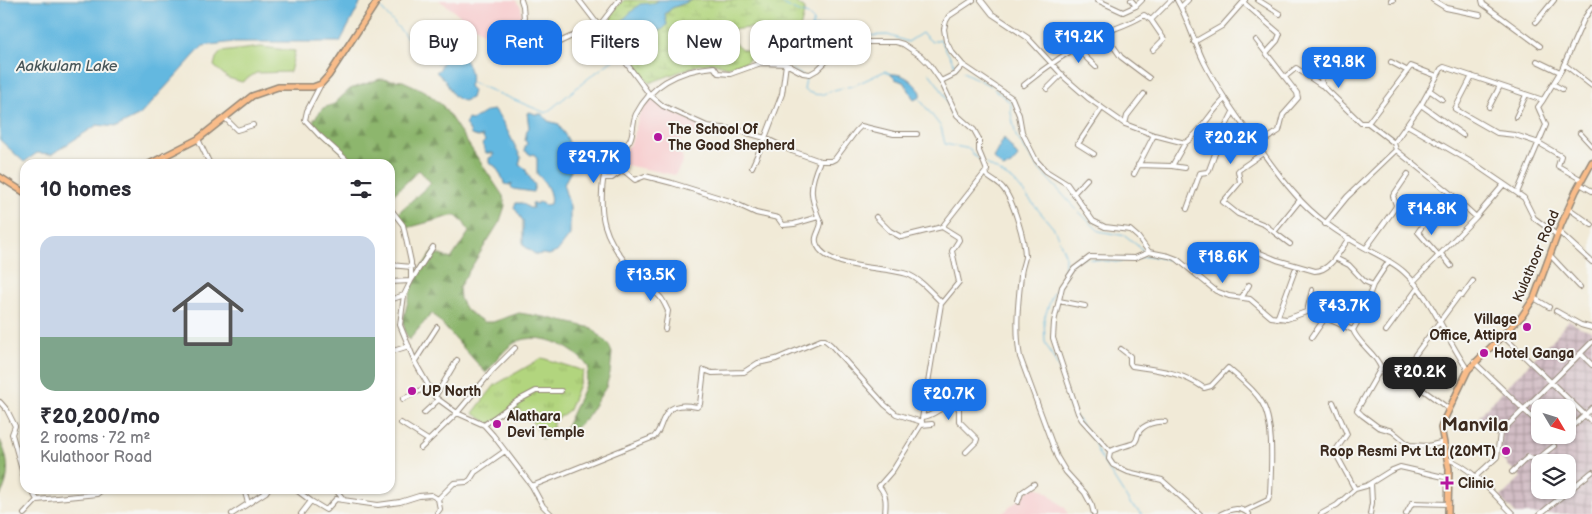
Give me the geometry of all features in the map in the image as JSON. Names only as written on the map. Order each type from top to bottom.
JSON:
[{"type":"main road","points":[[157,159],[198,139],[252,96],[278,87],[305,88],[320,84],[329,75],[376,2]]},
{"type":"main road","name":"Kulathoor Road","points":[[1448,514],[1447,459],[1440,428],[1468,370],[1474,362],[1504,336],[1522,316],[1534,298],[1568,208],[1592,162]]},
{"type":"main road","points":[[0,177],[20,190]]},
{"type":"street","points":[[521,0],[526,44],[532,49],[546,48],[572,37]]},
{"type":"street","points":[[579,0],[594,20]]},
{"type":"street","points":[[604,20],[619,0]]},
{"type":"street","points":[[973,0],[949,16],[944,29],[946,41],[957,58],[963,65],[1012,98],[1022,132],[1036,160],[1046,171],[1067,184],[1096,224],[1130,230],[1149,252]]},
{"type":"street","points":[[981,0],[992,14],[1028,38],[1062,74],[1102,108],[1125,124],[1154,135],[1185,143]]},
{"type":"street","points":[[1097,0],[1123,12],[1136,6],[1142,0]]},
{"type":"street","points":[[1131,0],[1136,6]]},
{"type":"street","points":[[1151,20],[1171,0]]},
{"type":"street","points":[[1177,0],[1194,42],[1225,99],[1263,153],[1300,200],[1325,224],[1389,261],[1404,272],[1440,321],[1468,370]]},
{"type":"street","points":[[1181,7],[1188,0]]},
{"type":"street","points":[[1258,0],[1280,14]]},
{"type":"street","points":[[1434,0],[1446,8],[1480,15]]},
{"type":"street","points":[[1536,22],[1554,0]]},
{"type":"street","points":[[1194,42],[1222,26],[1244,1],[1280,34],[1277,41],[1266,53]]},
{"type":"street","points":[[1481,1],[1540,46]]},
{"type":"street","points":[[1517,193],[1546,125],[1538,107],[1560,72],[1584,19],[1592,7]]},
{"type":"street","points":[[1024,85],[1050,62],[1087,41],[1144,15],[1151,20],[1164,38],[1153,50]]},
{"type":"street","points":[[1080,33],[1087,41]]},
{"type":"street","points":[[1104,33],[1121,57],[1149,78]]},
{"type":"street","points":[[1256,40],[1297,93],[1298,100],[1283,115],[1278,132],[1257,145]]},
{"type":"street","points":[[871,42],[896,42],[921,56],[941,81],[957,115],[972,127],[978,136],[979,151],[987,170],[987,176],[1000,185],[1007,193],[1020,227],[1025,258],[1021,273],[1019,303],[1018,345],[1020,357],[1057,457],[1066,472],[1085,493],[1094,514]]},
{"type":"street","points":[[1076,48],[1096,67]]},
{"type":"street","points":[[1322,86],[1321,72],[1332,54]]},
{"type":"street","points":[[1536,61],[1560,72]]},
{"type":"street","points":[[1391,62],[1406,70]]},
{"type":"street","points":[[1564,64],[1592,86]]},
{"type":"street","points":[[628,65],[649,94],[663,106],[707,126],[737,130],[766,138],[792,151],[820,161],[831,162],[835,159],[861,126],[894,134],[917,134]]},
{"type":"street","points":[[665,330],[668,311],[660,298],[637,277],[611,241],[604,226],[602,195],[604,178],[610,161],[630,139],[635,115],[649,94],[669,78],[683,72],[714,67],[718,73],[730,74],[755,65]]},
{"type":"street","points":[[752,166],[766,138],[782,94],[786,65]]},
{"type":"street","points":[[788,65],[803,73],[814,73],[822,65]]},
{"type":"street","points":[[941,81],[955,74],[963,65]]},
{"type":"street","points":[[1368,123],[1410,66],[1437,76]]},
{"type":"street","points":[[1394,144],[1444,67],[1542,100]]},
{"type":"street","points":[[1285,77],[1296,68],[1322,86],[1361,123],[1368,123],[1394,144],[1396,150],[1452,194],[1476,217]]},
{"type":"street","points":[[1047,89],[1062,74]]},
{"type":"street","points":[[1472,76],[1455,110],[1497,132],[1515,135],[1539,143],[1561,156],[1558,166],[1592,191]]},
{"type":"street","points":[[320,84],[305,120],[345,159]]},
{"type":"street","points":[[1553,84],[1562,89]]},
{"type":"street","points":[[1489,107],[1500,86]]},
{"type":"street","points":[[1429,90],[1442,99]]},
{"type":"street","points":[[1125,124],[1127,116],[1144,94]]},
{"type":"street","points":[[1516,117],[1526,95]]},
{"type":"street","points":[[1172,166],[1185,143],[1194,136],[1218,105],[1225,99]]},
{"type":"street","points":[[1421,105],[1463,135]]},
{"type":"street","points":[[1094,154],[1078,144],[1102,108]]},
{"type":"street","points":[[1187,209],[1200,173],[1209,170],[1223,132],[1233,112]]},
{"type":"street","points":[[225,118],[237,130],[253,125]]},
{"type":"street","points":[[1407,125],[1473,163],[1524,198],[1534,218],[1558,233],[1592,262]]},
{"type":"street","points":[[1580,133],[1592,146]]},
{"type":"street","points":[[1134,174],[1154,135]]},
{"type":"street","points":[[198,139],[208,159]]},
{"type":"street","points":[[1325,224],[1347,197],[1396,150]]},
{"type":"street","points":[[1263,153],[1238,171],[1240,182],[1223,202],[1238,214],[1265,225],[1290,244]]},
{"type":"street","points":[[164,155],[166,159]]},
{"type":"street","points":[[820,161],[811,192],[811,201],[821,226],[816,241],[819,249],[826,255],[847,264],[908,274],[923,285],[941,304]]},
{"type":"street","points":[[1138,165],[1185,168]]},
{"type":"street","points":[[604,178],[612,178],[624,170],[635,180],[645,176],[672,183],[730,201],[756,213],[778,218],[783,225],[818,217]]},
{"type":"street","points":[[876,217],[890,231],[901,238],[942,226],[987,170]]},
{"type":"street","points":[[1366,248],[1395,208],[1393,196],[1408,174]]},
{"type":"street","points":[[1074,193],[1087,179]]},
{"type":"street","points":[[1412,282],[1476,217],[1504,184]]},
{"type":"street","points":[[1274,232],[1300,200]]},
{"type":"street","points":[[1568,208],[1592,226]]},
{"type":"street","points":[[1420,209],[1430,215],[1418,232],[1450,266]]},
{"type":"street","points":[[395,215],[403,225],[412,267],[411,281]]},
{"type":"street","points":[[885,514],[886,495],[879,486],[902,458],[922,424],[941,304],[959,282],[952,251],[959,239],[942,226]]},
{"type":"street","points":[[1246,247],[1277,260],[1315,271],[1325,270],[1349,238]]},
{"type":"street","points":[[433,246],[404,294],[400,324],[415,361],[437,399],[457,413],[484,425],[532,486],[549,513]]},
{"type":"street","points":[[1200,514],[1162,480],[1128,472],[1113,466],[1109,459],[1110,451],[1082,420],[1074,405],[1053,338],[1054,322],[1062,287],[1074,269],[1090,257],[1135,258],[1149,252],[1173,257],[1216,291],[1223,295],[1253,300],[1272,317],[1287,320],[1307,312],[1312,312],[1353,330],[1356,337],[1379,361],[1381,368],[1357,410],[1358,412],[1378,427],[1392,431],[1409,445],[1428,446],[1444,442]]},
{"type":"street","points":[[1550,255],[1580,287]]},
{"type":"street","points":[[1335,258],[1349,265],[1364,281],[1373,285]]},
{"type":"street","points":[[1353,330],[1363,312],[1373,285],[1389,261]]},
{"type":"street","points":[[395,265],[412,267]]},
{"type":"street","points":[[1277,319],[1295,270]]},
{"type":"street","points":[[395,282],[411,281]]},
{"type":"street","points":[[1449,408],[1401,374],[1460,294],[1462,296],[1473,281]]},
{"type":"street","points":[[1242,298],[1249,285]]},
{"type":"street","points":[[1386,330],[1417,288]]},
{"type":"street","points":[[1307,312],[1312,290]]},
{"type":"street","points":[[395,298],[404,294]]},
{"type":"street","points":[[1534,298],[1549,307]]},
{"type":"street","points":[[1059,301],[1085,306]]},
{"type":"street","points":[[1556,311],[1581,325],[1592,328]]},
{"type":"street","points":[[1312,337],[1325,318]]},
{"type":"street","points":[[415,361],[437,327]]},
{"type":"street","points":[[1504,336],[1592,422]]},
{"type":"street","points":[[532,486],[654,437],[668,411],[681,405],[697,407],[700,404],[704,370],[712,374],[744,372],[758,363],[776,359],[821,340],[825,340],[831,345],[885,405],[896,414],[922,424],[932,424]]},
{"type":"street","points":[[1475,477],[1497,457],[1500,433],[1592,342]]},
{"type":"street","points":[[395,350],[409,346]]},
{"type":"street","points":[[421,448],[457,413],[492,371],[515,348]]},
{"type":"street","points":[[1121,349],[1130,356],[1132,366],[1171,372],[1195,381],[1204,388],[1211,386],[1228,368],[1262,403],[1269,422],[1270,494],[1268,500],[1247,512],[1233,508],[1220,514]]},
{"type":"street","points":[[1581,354],[1592,364]]},
{"type":"street","points":[[424,413],[437,399],[457,360]]},
{"type":"street","points":[[1474,362],[1531,416]]},
{"type":"street","points":[[1066,376],[1072,374]]},
{"type":"street","points":[[403,399],[429,386]]},
{"type":"street","points":[[484,425],[517,401],[536,392],[561,391]]},
{"type":"street","points":[[0,402],[7,410],[14,426],[12,434],[20,463]]},
{"type":"street","points":[[1333,402],[1346,434],[1336,450],[1336,454],[1355,489]]},
{"type":"street","points":[[923,417],[932,415],[949,404],[955,404],[959,409],[959,422],[977,439],[966,452]]},
{"type":"street","points":[[1576,423],[1592,408]]},
{"type":"street","points":[[1110,451],[1124,445],[1133,444],[1140,430],[1149,424],[1158,421],[1165,422]]},
{"type":"street","points":[[401,424],[428,440]]},
{"type":"street","points":[[1512,472],[1528,457],[1536,460],[1554,446]]},
{"type":"street","points":[[438,498],[454,483],[470,480],[475,472],[505,451]]},
{"type":"street","points":[[1447,459],[1456,462],[1475,477],[1513,514]]},
{"type":"street","points":[[1322,514],[1337,505],[1355,489],[1371,484],[1390,471],[1400,467],[1448,478]]},
{"type":"street","points":[[1540,514],[1592,472]]},
{"type":"street","points":[[1018,502],[1021,493],[1034,484]]},
{"type":"street","points":[[1370,514],[1372,503],[1371,484]]},
{"type":"street","points":[[34,494],[38,500]]},
{"type":"street","points":[[24,514],[38,500],[97,494]]},
{"type":"street","points":[[245,494],[248,503]]},
{"type":"street","points":[[232,514],[263,494]]},
{"type":"street","points":[[301,494],[326,510],[334,499],[378,505],[400,502],[419,496],[431,495],[438,498]]},
{"type":"street","points":[[339,494],[344,500]]},
{"type":"street","points":[[437,513],[440,509],[438,498]]},
{"type":"street","points":[[301,514],[311,501]]},
{"type":"street","points":[[1406,514],[1412,503],[1448,504]]},
{"type":"shaded area","points":[[439,0],[515,0],[521,7],[522,20],[487,20],[487,35],[477,28],[477,20],[466,20]]},
{"type":"shaded area","name":"The School Of The Good Shepherd","points":[[650,98],[662,107],[702,126],[696,136],[685,134],[674,153],[682,155],[683,161],[675,175],[621,164],[616,158],[633,138],[639,115]]},
{"type":"shaded area","points":[[1569,320],[1580,327],[1592,331],[1592,514],[1516,514],[1500,498],[1521,477],[1499,457],[1501,436],[1479,416]]},
{"type":"shaded area","points":[[1033,487],[1043,489],[1066,509],[1068,514],[1002,514]]},
{"type":"green space","points":[[624,0],[659,0],[631,20],[606,20]]},
{"type":"green space","points":[[692,0],[793,0],[805,9],[802,20],[750,20],[750,28],[740,29],[740,20],[668,20],[668,65],[698,65],[649,83],[636,65],[658,65],[658,31],[667,25],[665,14],[672,8]]},
{"type":"green space","points":[[261,47],[295,51],[290,72],[256,73],[242,82],[228,78],[214,66],[216,58],[221,52]]},
{"type":"green space","points":[[740,47],[750,52],[750,58],[746,62],[740,64]]},
{"type":"green space","points":[[380,79],[403,81],[425,91],[443,106],[503,196],[505,206],[500,221],[459,287],[460,299],[466,310],[484,322],[493,322],[519,313],[592,328],[609,345],[612,353],[610,373],[606,387],[587,417],[567,436],[563,433],[584,388],[589,368],[564,346],[542,339],[530,338],[520,341],[510,346],[486,373],[432,313],[409,340],[405,332],[403,320],[414,279],[432,252],[451,259],[469,232],[464,223],[455,215],[407,228],[398,213],[431,183],[419,170],[395,193],[395,159],[349,159],[318,129],[313,121],[323,108],[334,104],[350,89]]},
{"type":"green space","points":[[542,358],[584,371],[569,410],[553,422],[553,434],[542,439],[535,425],[519,409],[490,424],[473,413],[495,385]]},
{"type":"green space","points":[[0,440],[8,468],[4,489],[0,496]]},
{"type":"water","name":"Aakkulam Lake","points":[[0,0],[362,0],[340,42],[234,42],[203,46],[140,115],[116,127],[97,125],[52,154],[37,153],[28,159],[21,159],[0,140]]},
{"type":"water","points":[[659,0],[692,0],[672,8],[665,14],[667,25],[658,31],[658,20],[623,20],[640,4],[654,3]]},
{"type":"water","points":[[441,65],[468,65],[471,76],[469,86],[473,91],[471,98],[464,101],[456,98],[436,72]]},
{"type":"water","points":[[890,74],[908,78],[921,92],[920,97],[914,100],[905,83],[895,79]]},
{"type":"water","points":[[494,110],[504,124],[521,157],[519,165],[525,168],[535,185],[533,192],[513,189],[511,187],[512,183],[510,185],[504,184],[495,166],[489,163],[489,158],[494,155],[493,153],[486,153],[482,144],[485,141],[483,136],[471,135],[465,124],[468,119],[472,120],[487,111]]},
{"type":"water","points":[[527,113],[542,114],[548,121],[559,124],[575,157],[564,187],[570,207],[570,235],[557,252],[549,255],[536,255],[523,245],[523,221],[514,207],[516,203],[522,203],[529,208],[533,208],[532,203],[536,204],[539,202],[545,205],[550,204],[551,200],[545,183],[537,174],[537,159],[534,154],[531,155],[524,150],[527,143],[525,141],[527,130],[529,128]]},
{"type":"water","points":[[1004,138],[1018,157],[1011,165],[1003,168],[993,158]]},
{"type":"waterway","points":[[369,0],[374,3]]},
{"type":"waterway","points":[[776,0],[808,15],[813,20]]},
{"type":"waterway","points":[[378,5],[410,41]]},
{"type":"waterway","points":[[871,36],[888,35],[908,42],[922,33],[932,42],[940,39],[957,69]]},
{"type":"waterway","points":[[471,82],[546,113],[606,65]]},
{"type":"waterway","points":[[792,69],[806,78],[804,90],[811,93],[820,95],[843,88]]},
{"type":"waterway","points":[[847,87],[885,71],[891,74]]},
{"type":"waterway","points":[[963,72],[991,86]]},
{"type":"waterway","points":[[929,73],[943,93],[952,117]]},
{"type":"waterway","points":[[994,89],[1011,103],[1016,136],[1039,169],[1076,209],[1099,231],[1126,236],[1144,251]]},
{"type":"waterway","points":[[918,97],[941,127],[945,144],[970,149],[973,155],[979,159]]},
{"type":"waterway","points":[[987,164],[1014,181],[1055,230],[1065,254],[1065,275],[1052,296],[1044,319],[1045,342],[1061,373],[1069,405],[1073,413],[1094,441],[1098,453],[1131,505],[1142,514]]},
{"type":"waterway","points":[[1090,259],[1116,262],[1150,256],[1171,260]]},
{"type":"waterway","points":[[1065,270],[1077,260],[1086,258]]},
{"type":"place","name":"The School Of The Good Shepherd","points":[[658,137]]},
{"type":"place","name":"Village Office, Attipra","points":[[1527,327]]},
{"type":"place","name":"Hotel Ganga","points":[[1484,353]]},
{"type":"place","name":"UP North","points":[[412,391]]},
{"type":"place","name":"Alathara Devi Temple","points":[[497,424]]},
{"type":"place","name":"Roop Resmi Pvt Ltd (20MT)","points":[[1506,451]]},
{"type":"place","name":"Clinic","points":[[1447,483]]},
{"type":"district","name":"Manvila","points":[[1475,425]]}]
